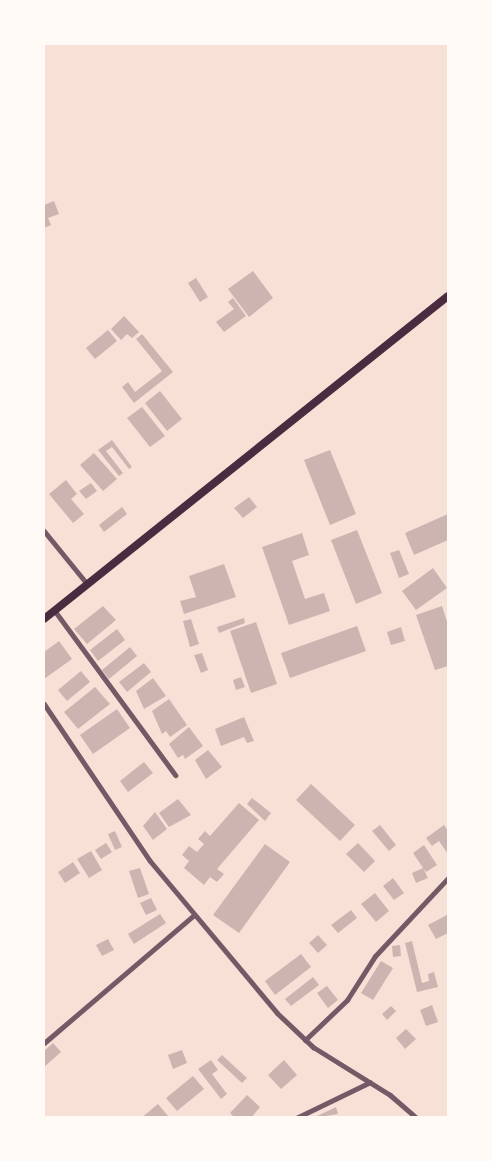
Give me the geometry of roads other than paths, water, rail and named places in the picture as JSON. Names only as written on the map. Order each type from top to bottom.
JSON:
[{"type":"main road","points":[[44,619],[448,296]]},
{"type":"street","points":[[44,531],[87,584]]},
{"type":"street","points":[[54,610],[174,775]]},
{"type":"street","points":[[44,704],[150,861],[277,1013],[305,1040],[342,1068],[370,1082],[416,1118]]},
{"type":"street","points":[[305,1040],[347,1000],[381,949],[448,878]]},
{"type":"street","points":[[44,1043],[194,915]]},
{"type":"street","points":[[296,1118],[370,1082]]}]
